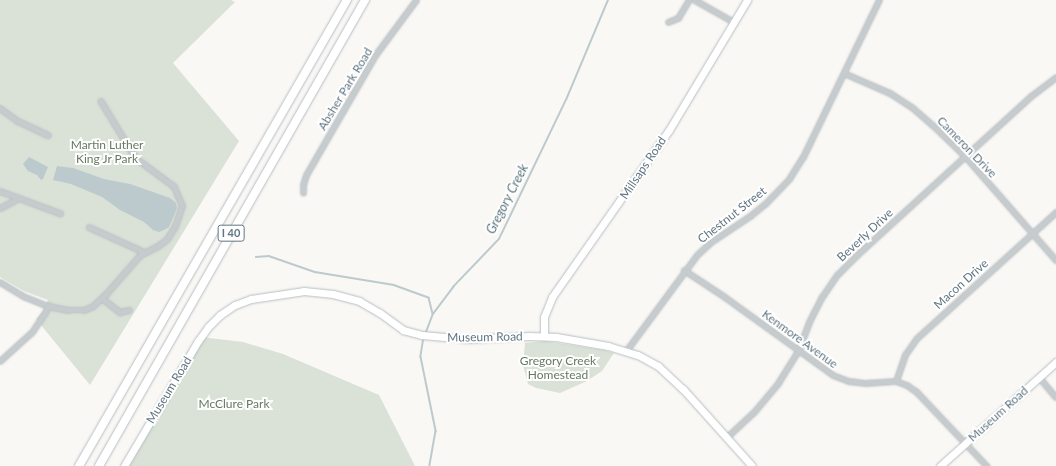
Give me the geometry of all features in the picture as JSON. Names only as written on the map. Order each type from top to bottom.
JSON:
[{"type":"highway","name":"I 40","points":[[79,466],[347,0]]},
{"type":"highway","name":"I 40","points":[[99,466],[365,0]]},
{"type":"street","name":"Absher Park Road","points":[[303,193],[302,185],[306,175],[372,61],[416,0]]},
{"type":"street","points":[[668,22],[678,18],[689,0]]},
{"type":"street","points":[[695,0],[734,22]]},
{"type":"street","name":"Millsaps Road","points":[[544,336],[544,317],[552,297],[669,130],[747,0]]},
{"type":"street","name":"Chestnut Street","points":[[626,351],[684,270],[711,242],[750,216],[771,199],[789,179],[803,157],[879,0]]},
{"type":"street","name":"Cameron Drive","points":[[844,73],[890,93],[913,108],[965,156],[1056,260]]},
{"type":"street","name":"Beverly Drive","points":[[726,438],[754,412],[773,389],[798,351],[809,322],[822,297],[838,275],[856,255],[1031,96],[1056,77]]},
{"type":"street","points":[[0,282],[23,296],[48,306],[69,310],[84,310],[93,306],[102,298],[132,262],[144,252],[158,246],[167,239],[180,212],[180,201],[174,187],[135,158],[101,102]]},
{"type":"street","points":[[0,108],[18,121],[48,135]]},
{"type":"street","points":[[0,191],[60,213]]},
{"type":"street","points":[[0,208],[19,198]]},
{"type":"street","name":"Macon Drive","points":[[896,381],[905,355],[916,338],[1056,212]]},
{"type":"street","points":[[89,227],[144,252]]},
{"type":"street","name":"Kenmore Avenue","points":[[684,270],[725,297],[833,375],[849,381],[866,383],[896,381]]},
{"type":"street","name":"Museum Road","points":[[124,466],[200,337],[220,315],[235,305],[265,296],[304,291],[333,294],[369,306],[403,330],[426,336],[467,339],[544,336],[587,342],[638,355],[666,372],[696,402],[752,466]]},
{"type":"street","points":[[102,298],[120,312],[129,310]]},
{"type":"street","points":[[0,361],[32,332],[48,306]]},
{"type":"street","name":"Museum Road","points":[[940,466],[1056,362]]},
{"type":"street","points":[[1039,377],[1056,396]]},
{"type":"street","points":[[896,381],[907,385],[917,392],[987,466]]},
{"type":"green space","name":"Martin Luther King Jr Park","points":[[0,0],[231,0],[235,2],[173,63],[239,141],[90,385],[36,319],[44,310],[48,300],[24,291],[0,277]]},
{"type":"green space","name":"McClure Park","points":[[201,337],[243,342],[283,354],[379,395],[415,466],[128,466]]},
{"type":"green space","name":"Gregory Creek Homestead","points":[[545,341],[614,353],[602,371],[587,381],[560,393],[536,388],[528,384],[523,365],[525,343]]},
{"type":"shaded area","points":[[29,157],[48,167],[43,179],[41,180],[37,175],[28,171],[23,164]]},
{"type":"shaded area","points":[[57,166],[73,168],[104,179],[130,184],[170,198],[176,203],[177,208],[169,227],[159,232],[153,230],[144,222],[120,210],[102,197],[71,184],[53,180]]},
{"type":"waterway","name":"Gregory Creek","points":[[426,332],[433,314],[453,287],[499,239],[566,100],[608,0]]},
{"type":"waterway","points":[[256,257],[269,256],[315,272],[394,285],[429,298],[433,314]]},
{"type":"waterway","name":"Gregory Creek","points":[[424,337],[421,357],[436,431],[430,466]]}]
